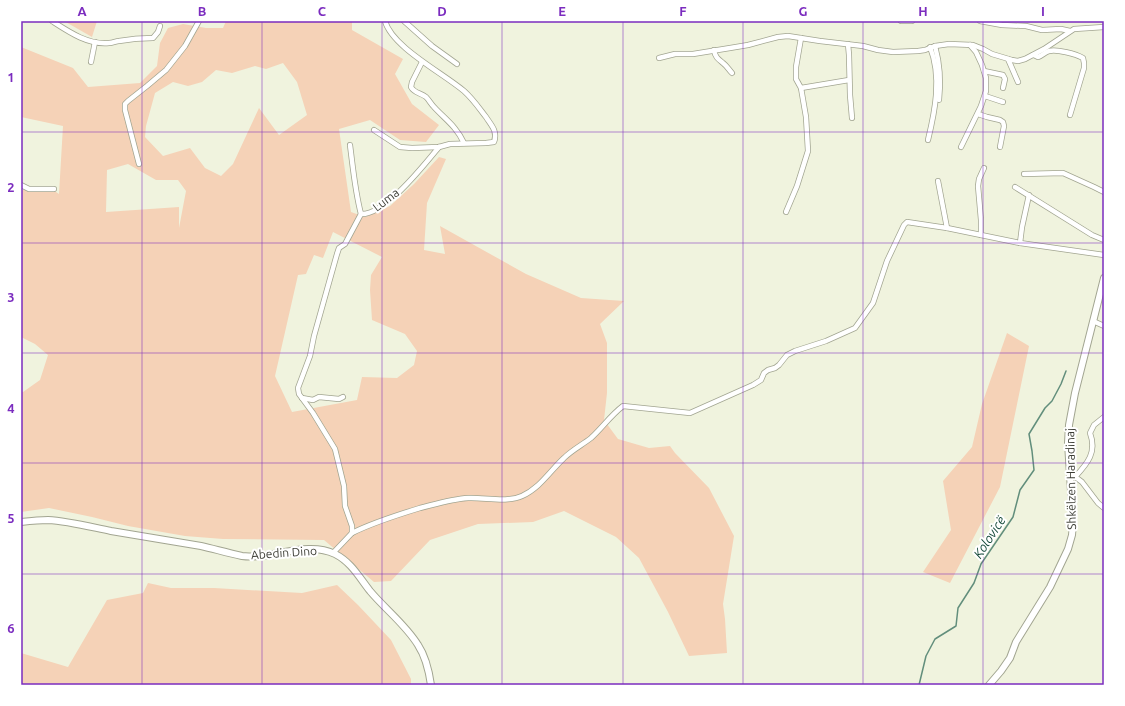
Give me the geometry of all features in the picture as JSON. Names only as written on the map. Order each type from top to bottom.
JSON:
[{"type":"street","points":[[52,21],[72,34],[95,42],[110,43],[153,38],[158,32],[160,26]]},
{"type":"street","points":[[139,164],[124,110],[125,104],[166,70],[185,46],[199,21]]},
{"type":"street","points":[[374,130],[400,147],[412,148],[439,147],[450,144],[494,142],[496,137],[495,130],[471,97],[450,79],[422,62],[393,36],[386,26],[385,21]]},
{"type":"street","points":[[404,21],[432,46],[458,64]]},
{"type":"street","points":[[901,21],[912,21]]},
{"type":"street","points":[[980,21],[1002,25],[1026,26],[1042,30],[1061,29],[1070,31]]},
{"type":"street","points":[[659,58],[675,54],[693,54],[748,45],[778,37],[788,36],[863,46],[894,52],[925,50],[948,44],[974,45],[992,54],[1018,61],[1031,56],[1054,43],[1074,29],[1104,27]]},
{"type":"street","points":[[786,212],[797,186],[808,152],[806,117],[801,88],[796,79],[796,67],[801,38]]},
{"type":"street","points":[[91,62],[95,42]]},
{"type":"street","points":[[848,44],[852,118]]},
{"type":"street","points":[[961,147],[978,114],[986,91],[986,78],[984,71],[976,52],[970,46]]},
{"type":"street","points":[[933,47],[938,56],[940,76],[939,100]]},
{"type":"street","points":[[928,140],[937,81],[933,47]]},
{"type":"street","points":[[714,50],[717,60],[732,73]]},
{"type":"street","points":[[1031,56],[1034,55],[1038,57],[1048,51],[1053,51],[1073,54],[1083,58],[1084,68],[1070,116]]},
{"type":"street","points":[[1008,59],[1018,82]]},
{"type":"street","points":[[422,62],[411,87],[413,90],[425,96],[433,107],[460,133],[464,143]]},
{"type":"street","points":[[984,71],[1003,75],[1005,79],[1003,88]]},
{"type":"street","points":[[801,88],[850,80]]},
{"type":"street","points":[[985,96],[1003,102]]},
{"type":"street","points":[[978,114],[1003,122],[1003,134],[1000,147]]},
{"type":"street","name":"Luma","points":[[350,145],[354,179],[361,214],[372,212],[396,195],[429,160],[439,147]]},
{"type":"street","points":[[981,235],[978,186],[984,168]]},
{"type":"street","points":[[1024,174],[1063,173],[1094,186],[1104,192]]},
{"type":"street","points":[[938,181],[947,228]]},
{"type":"street","points":[[21,185],[29,189],[54,189]]},
{"type":"street","points":[[1015,187],[1092,235],[1104,240]]},
{"type":"street","points":[[1020,243],[1029,195]]},
{"type":"street","points":[[352,533],[352,526],[345,506],[344,486],[335,449],[313,413],[299,394],[298,388],[310,356],[314,336],[339,248],[345,244],[361,214]]},
{"type":"street","points":[[333,553],[352,533],[371,524],[397,515],[438,503],[467,498],[515,499],[523,496],[547,478],[562,459],[591,438],[623,406],[690,413],[753,385],[761,380],[764,373],[779,365],[787,355],[826,341],[855,328],[873,303],[888,261],[905,223],[907,222],[947,228],[1020,243],[1104,255]]},
{"type":"street","name":"Shkëlzen Haradinaj","points":[[989,685],[1001,672],[1010,658],[1016,642],[1050,587],[1068,549],[1072,535],[1068,443],[1070,425],[1075,393],[1104,278]]},
{"type":"street","points":[[1093,321],[1104,326]]},
{"type":"street","points":[[302,398],[313,400],[319,397],[338,399],[343,397]]},
{"type":"street","points":[[1075,477],[1087,464],[1093,450],[1093,440],[1090,433],[1094,425],[1104,417]]},
{"type":"street","points":[[1069,472],[1082,482],[1098,503],[1104,508]]},
{"type":"street","name":"Abedin Dino","points":[[21,522],[48,520],[75,524],[178,542],[242,556],[258,557],[312,549],[324,550],[333,553],[355,571],[370,591],[411,635],[419,646],[425,659],[431,685]]},
{"type":"shaded area","points":[[64,21],[97,21],[92,37]]},
{"type":"shaded area","points":[[226,21],[352,21],[352,30],[403,59],[395,74],[412,104],[439,125],[426,142],[400,140],[370,120],[339,129],[351,212],[365,217],[390,206],[414,184],[439,157],[446,159],[427,203],[424,250],[445,254],[440,226],[526,274],[581,298],[624,301],[600,324],[607,343],[607,393],[604,420],[618,439],[649,448],[670,446],[709,488],[734,536],[723,604],[727,653],[689,656],[668,612],[639,558],[616,537],[564,511],[533,522],[478,524],[430,540],[391,581],[374,582],[324,540],[223,539],[185,536],[128,526],[49,508],[21,512],[21,391],[23,392],[40,380],[48,355],[35,344],[21,337],[21,190],[53,190],[59,194],[63,126],[21,117],[21,47],[73,68],[88,87],[140,83],[157,66],[160,43],[168,28],[183,24],[206,28],[223,28]],"holes":[[[283,63],[297,82],[307,115],[279,135],[259,108],[233,164],[221,176],[205,168],[190,148],[163,156],[145,137],[146,126],[155,93],[173,82],[188,86],[202,82],[216,70],[232,73],[255,66],[266,69]],[[128,164],[156,180],[178,180],[186,191],[179,228],[179,207],[106,212],[107,170]],[[333,232],[382,257],[371,275],[370,290],[372,320],[405,334],[417,351],[414,365],[397,378],[362,377],[357,400],[292,412],[275,376],[298,275],[306,274],[314,255],[323,258]]]},
{"type":"shaded area","points":[[1007,333],[1029,346],[1000,487],[950,583],[923,572],[951,530],[943,481],[972,447],[982,404]]},
{"type":"shaded area","points":[[148,583],[171,588],[214,588],[302,593],[337,585],[391,640],[411,679],[411,685],[21,685],[21,653],[68,667],[107,600],[143,593]]},
{"type":"waterway","name":"Kolovicë","points":[[919,685],[926,656],[935,639],[956,626],[958,608],[974,583],[981,564],[1013,517],[1020,490],[1034,470],[1029,434],[1045,408],[1052,401],[1066,371]]}]
